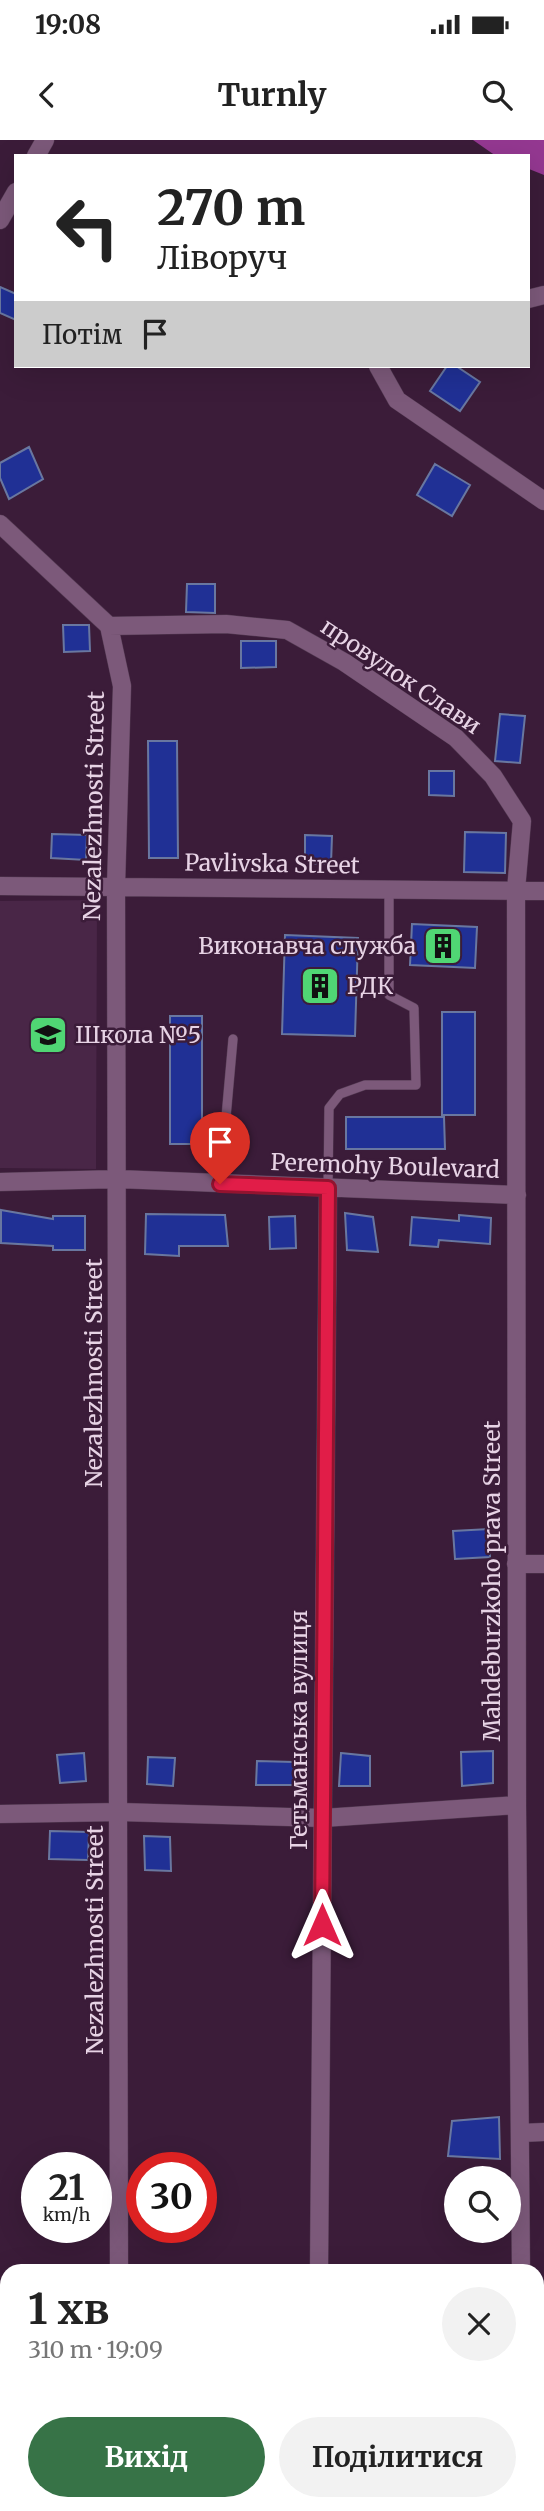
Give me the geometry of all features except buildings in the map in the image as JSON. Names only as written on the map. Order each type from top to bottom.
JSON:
[{"type":"street","points":[[0,220],[14,196]]},
{"type":"street","points":[[379,368],[397,400],[544,501]]},
{"type":"street","points":[[0,524],[109,626]]},
{"type":"street","name":"провулок Слави","points":[[109,626],[226,624],[287,630],[344,662],[456,738],[493,776],[522,821],[516,890]]},
{"type":"street","name":"Nezalezhnosti Street","points":[[109,626],[122,686],[116,886],[119,2264]]},
{"type":"street","name":"Pavlivska Street","points":[[0,886],[544,891]]},
{"type":"street","name":"Mahdeburzkoho prava Street","points":[[516,890],[516,1564],[521,2264]]},
{"type":"street","name":"Peremohy Boulevard","points":[[0,1182],[118,1179],[516,1195]]},
{"type":"street","name":"Гетьманська вулиця","points":[[319,2264],[328,1188]]},
{"type":"street","points":[[516,1564],[544,1564]]},
{"type":"street","points":[[0,1814],[120,1812],[323,1818],[517,1805]]},
{"type":"street","points":[[521,2133],[544,2132]]},
{"type":"lane","points":[[328,1188],[329,1108],[340,1094],[365,1085],[416,1085],[414,1008],[389,995],[389,890]]},
{"type":"lane","points":[[220,1184],[233,1039]]},
{"type":"shaded area","points":[[473,140],[544,140],[544,175],[530,169],[530,154],[493,154]]},
{"type":"shaded area","name":"Школа №5","points":[[97,900],[96,1169],[0,1168],[0,901]]},
{"type":"place","name":"Виконавча служба","points":[[443,946]]},
{"type":"place","name":"РДК","points":[[320,986]]},
{"type":"place","name":"Школа №5","points":[[48,1035]]},
{"type":"route","points":[[220,1184],[328,1188],[322,1925]]}]
